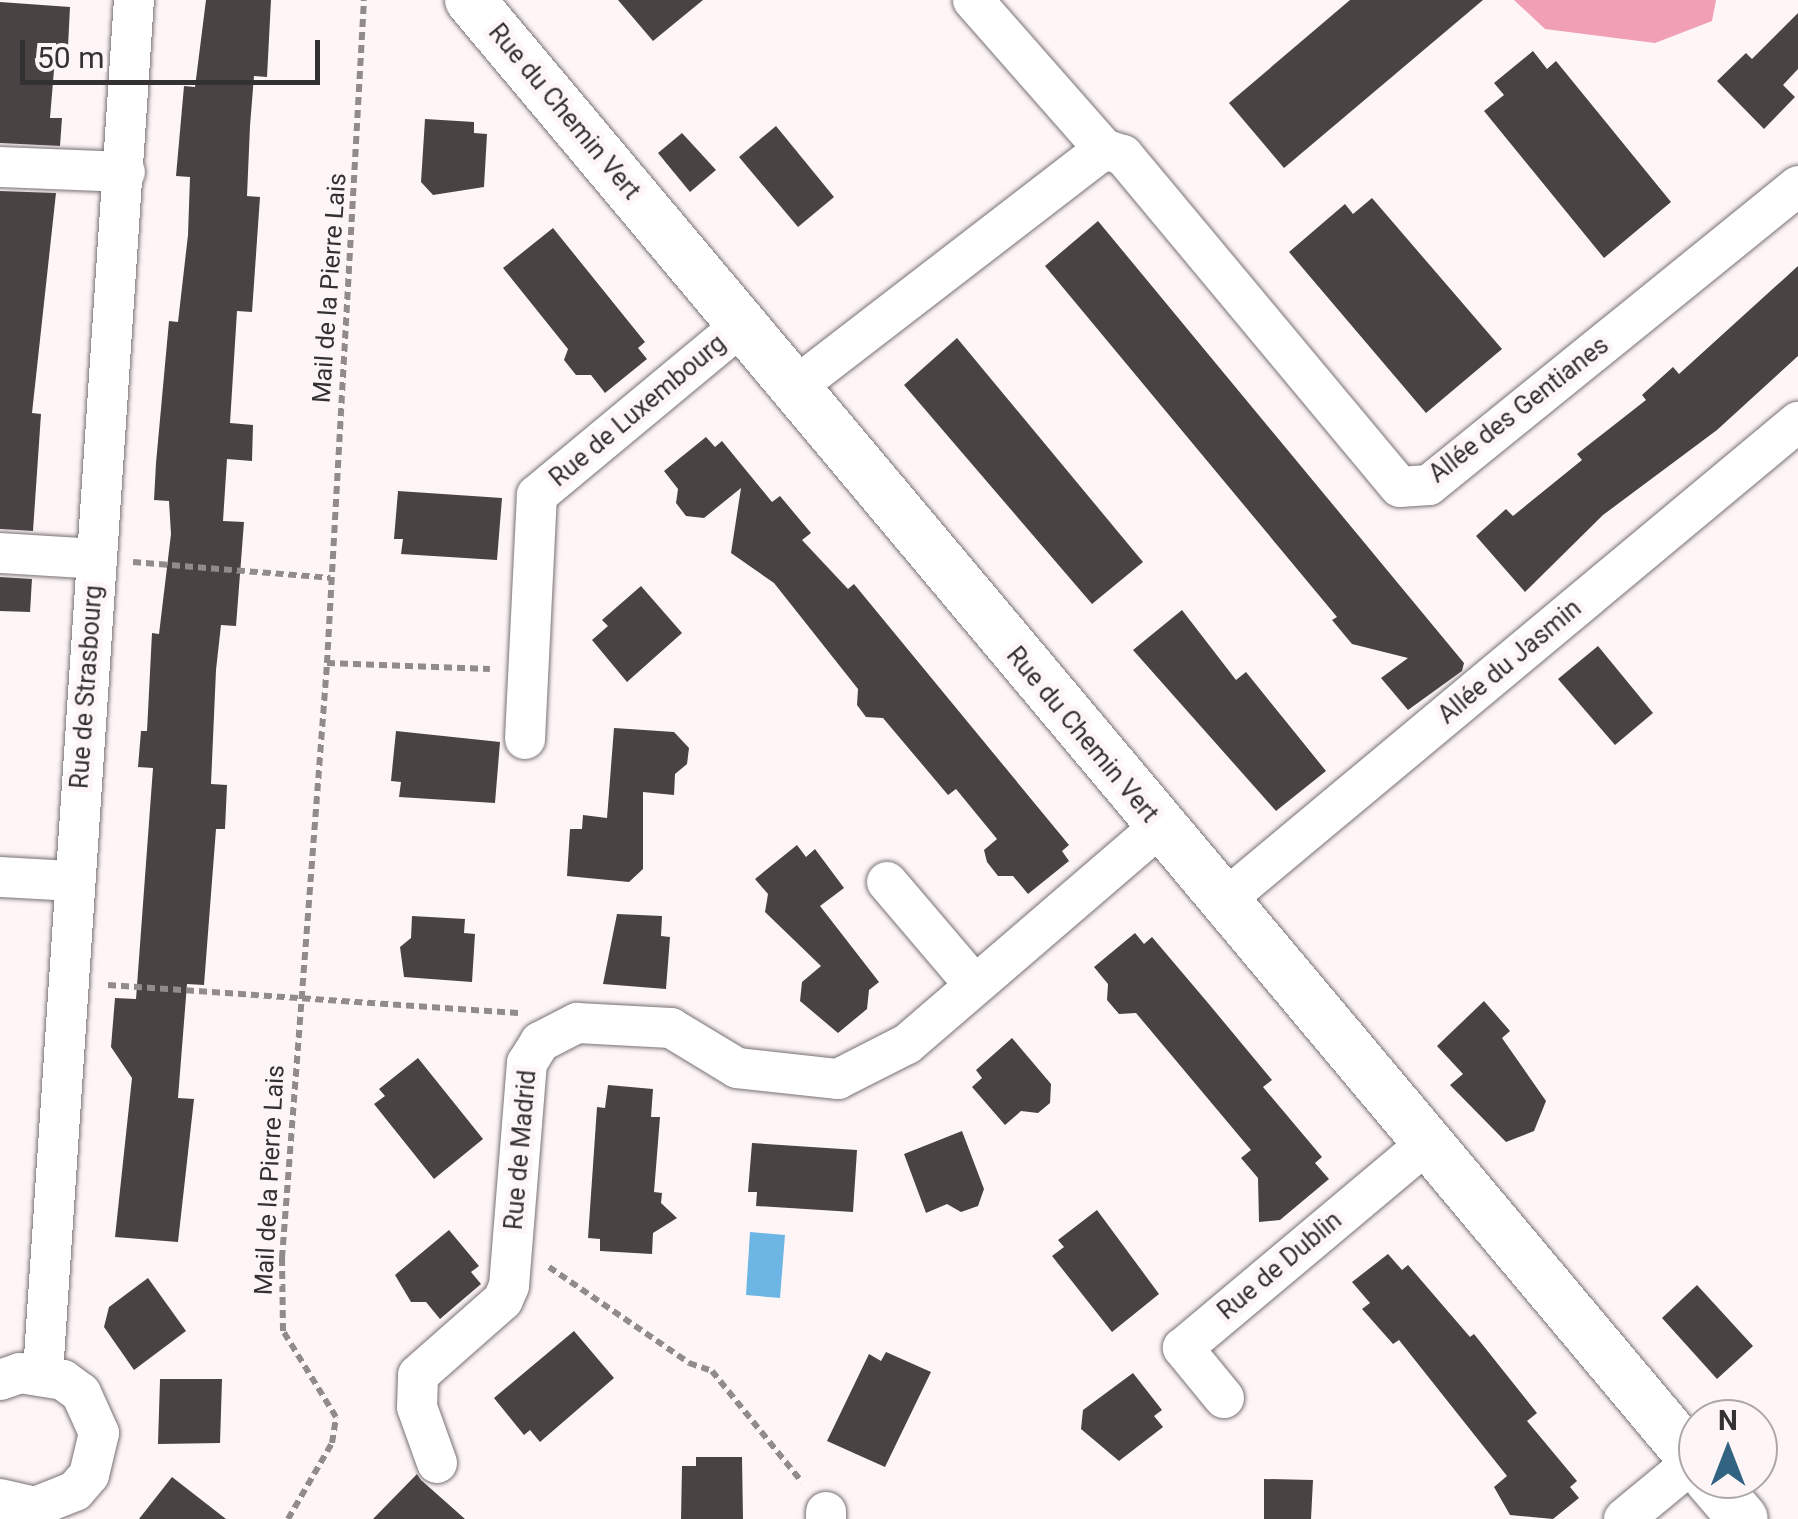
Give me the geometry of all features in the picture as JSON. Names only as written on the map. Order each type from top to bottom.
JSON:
[{"type":"street","name":"Rue de Strasbourg","points":[[42,1373],[134,0]]},
{"type":"street","name":"Rue du Chemin Vert","points":[[470,0],[1159,828],[1678,1442]]},
{"type":"street","name":"Allée des Gentianes","points":[[973,0],[1104,150],[1123,155],[1400,487],[1429,486],[1798,186]]},
{"type":"street","points":[[794,388],[1104,150]]},
{"type":"street","points":[[0,167],[125,172]]},
{"type":"street","name":"Rue de Luxembourg","points":[[525,738],[537,496],[742,325]]},
{"type":"street","name":"Allée du Jasmin","points":[[1222,902],[1798,422]]},
{"type":"street","points":[[0,553],[97,559]]},
{"type":"street","name":"Rue de Madrid","points":[[437,1463],[416,1390],[424,1364],[442,1355],[503,1300],[512,1250],[527,1062],[547,1036],[578,1023],[671,1028],[737,1068],[838,1078],[907,1044],[972,982],[1159,828]]},
{"type":"street","points":[[0,877],[72,881]]},
{"type":"street","points":[[887,882],[972,982]]},
{"type":"street","name":"Rue de Dublin","points":[[1224,1398],[1184,1348],[1426,1143]]},
{"type":"street","points":[[0,1380],[42,1373],[81,1393],[99,1433],[98,1454],[75,1492],[35,1507],[0,1499]]},
{"type":"street","points":[[1624,1519],[1678,1483]]},
{"type":"street","name":"Rue du Chemin Vert","points":[[1726,1499],[1743,1519]]},
{"type":"path","name":"Mail de la Pierre Lais","points":[[288,1519],[332,1443],[336,1416],[284,1331],[301,996],[327,663],[364,0]]},
{"type":"path","points":[[97,559],[330,578]]},
{"type":"path","points":[[327,663],[529,670]]},
{"type":"path","points":[[66,982],[514,1009],[547,1036]]},
{"type":"path","points":[[512,1250],[535,1258],[689,1363],[712,1370],[826,1516]]},
{"type":"shaded area","points":[[1514,0],[1716,0],[1712,21],[1655,43],[1545,29]]},
{"type":"water","points":[[750,1232],[785,1235],[780,1298],[746,1295]]},
{"type":"building","points":[[206,0],[271,0],[267,77],[254,76],[250,126],[247,196],[260,197],[252,312],[237,311],[230,423],[253,425],[252,461],[227,459],[223,521],[244,522],[236,626],[221,625],[216,670],[211,784],[227,785],[225,829],[216,829],[204,985],[187,984],[178,1098],[194,1099],[178,1242],[115,1237],[132,1078],[111,1047],[115,998],[136,999],[153,768],[138,767],[141,731],[147,731],[152,633],[159,634],[171,534],[169,501],[154,500],[156,463],[169,321],[178,322],[188,235],[190,177],[176,176],[184,86],[195,87]]},
{"type":"building","points":[[618,0],[703,0],[653,41]]},
{"type":"building","points":[[1350,0],[1483,0],[1284,168],[1229,103]]},
{"type":"building","points":[[0,2],[70,7],[68,47],[56,46],[50,118],[62,118],[60,146],[0,143]]},
{"type":"building","points":[[1798,13],[1798,69],[1783,85],[1795,97],[1764,129],[1717,81],[1746,53],[1752,59]]},
{"type":"building","points":[[1533,51],[1547,69],[1556,61],[1671,202],[1604,258],[1484,111],[1504,95],[1494,83]]},
{"type":"building","points":[[425,119],[474,122],[474,133],[487,134],[484,187],[433,195],[421,182]]},
{"type":"building","points":[[776,126],[834,197],[798,227],[739,157]]},
{"type":"building","points":[[682,133],[716,170],[690,192],[658,153]]},
{"type":"building","points":[[0,191],[56,193],[32,413],[41,414],[33,531],[0,529]]},
{"type":"building","points":[[1372,198],[1502,349],[1426,413],[1289,252],[1345,204],[1353,214]]},
{"type":"building","points":[[1098,221],[1464,663],[1462,671],[1408,710],[1381,678],[1408,658],[1352,644],[1332,620],[1337,617],[1045,266]]},
{"type":"building","points":[[553,228],[645,342],[638,348],[647,359],[605,393],[591,375],[576,375],[564,360],[568,349],[503,268]]},
{"type":"building","points":[[1798,266],[1798,356],[1717,430],[1603,515],[1525,592],[1476,536],[1506,509],[1513,516],[1582,460],[1577,454],[1646,400],[1642,395],[1673,367],[1679,374]]},
{"type":"building","points":[[957,338],[1143,562],[1092,604],[904,385]]},
{"type":"building","points":[[706,437],[715,447],[722,441],[772,502],[780,496],[811,533],[802,540],[848,589],[854,584],[1069,845],[1062,851],[1069,861],[1028,894],[1013,876],[998,876],[987,862],[984,850],[997,839],[956,789],[948,795],[883,718],[866,717],[857,705],[858,689],[774,583],[731,553],[741,488],[704,518],[686,516],[676,503],[678,489],[664,471]]},
{"type":"building","points":[[398,491],[502,498],[497,560],[401,554],[403,539],[394,539]]},
{"type":"building","points":[[0,577],[32,579],[30,612],[0,611]]},
{"type":"building","points":[[641,586],[682,633],[627,682],[592,640],[608,626],[602,620]]},
{"type":"building","points":[[1182,610],[1236,680],[1246,672],[1326,771],[1276,811],[1133,650]]},
{"type":"building","points":[[1598,646],[1653,713],[1615,745],[1558,679]]},
{"type":"building","points":[[614,728],[674,732],[689,748],[687,764],[675,774],[674,795],[643,792],[643,869],[629,882],[567,876],[570,829],[582,829],[583,815],[607,818]]},
{"type":"building","points":[[396,731],[500,742],[495,803],[399,797],[401,782],[391,781]]},
{"type":"building","points":[[797,845],[806,857],[815,849],[844,888],[820,906],[879,982],[869,990],[867,1009],[838,1033],[800,1001],[802,982],[821,966],[765,912],[768,894],[755,879]]},
{"type":"building","points":[[617,914],[662,916],[661,936],[670,937],[666,989],[603,984]]},
{"type":"building","points":[[412,916],[465,919],[464,933],[475,934],[472,982],[404,977],[400,947],[411,938]]},
{"type":"building","points":[[1135,933],[1144,944],[1152,937],[1208,1003],[1272,1080],[1263,1087],[1322,1157],[1315,1163],[1329,1179],[1280,1220],[1259,1222],[1258,1178],[1241,1158],[1251,1150],[1136,1013],[1119,1014],[1107,1000],[1108,984],[1094,967]]},
{"type":"building","points":[[1484,1001],[1510,1031],[1502,1038],[1546,1101],[1534,1131],[1506,1142],[1450,1085],[1463,1074],[1437,1046]]},
{"type":"building","points":[[1012,1038],[1051,1084],[1050,1103],[1038,1113],[1021,1111],[1005,1125],[972,1087],[982,1078],[976,1070]]},
{"type":"building","points":[[418,1058],[483,1139],[434,1179],[374,1104],[385,1096],[379,1089]]},
{"type":"building","points":[[608,1085],[653,1089],[651,1117],[660,1117],[654,1192],[662,1193],[661,1203],[677,1218],[653,1233],[652,1254],[600,1251],[600,1239],[588,1238],[597,1107],[605,1108]]},
{"type":"building","points":[[962,1131],[984,1189],[978,1206],[961,1212],[947,1204],[926,1213],[904,1154]]},
{"type":"building","points":[[752,1143],[857,1150],[853,1212],[756,1206],[757,1192],[748,1192]]},
{"type":"building","points":[[1097,1210],[1159,1294],[1112,1332],[1052,1256],[1064,1247],[1058,1240]]},
{"type":"building","points":[[449,1230],[479,1266],[471,1272],[481,1284],[440,1319],[426,1302],[411,1302],[395,1275]]},
{"type":"building","points":[[1388,1254],[1402,1270],[1408,1265],[1470,1337],[1474,1334],[1537,1413],[1527,1421],[1577,1481],[1570,1487],[1579,1498],[1553,1519],[1510,1515],[1494,1487],[1507,1476],[1399,1340],[1393,1344],[1362,1309],[1370,1303],[1352,1282]]},
{"type":"building","points":[[148,1278],[186,1331],[134,1370],[104,1327],[109,1307]]},
{"type":"building","points":[[1697,1285],[1753,1346],[1717,1379],[1662,1318]]},
{"type":"building","points":[[574,1331],[614,1378],[540,1442],[530,1430],[524,1435],[494,1398]]},
{"type":"building","points":[[886,1352],[931,1372],[885,1467],[827,1441],[869,1354],[881,1361]]},
{"type":"building","points":[[1133,1373],[1162,1410],[1154,1416],[1163,1427],[1119,1461],[1081,1429],[1083,1410]]},
{"type":"building","points":[[160,1379],[222,1379],[220,1443],[158,1444]]},
{"type":"building","points":[[696,1457],[742,1457],[743,1519],[681,1519],[682,1466],[696,1466]]},
{"type":"building","points":[[417,1474],[421,1480],[465,1519],[373,1519]]},
{"type":"building","points":[[172,1477],[226,1519],[139,1519]]},
{"type":"building","points":[[1264,1479],[1313,1480],[1311,1519],[1264,1519]]}]
